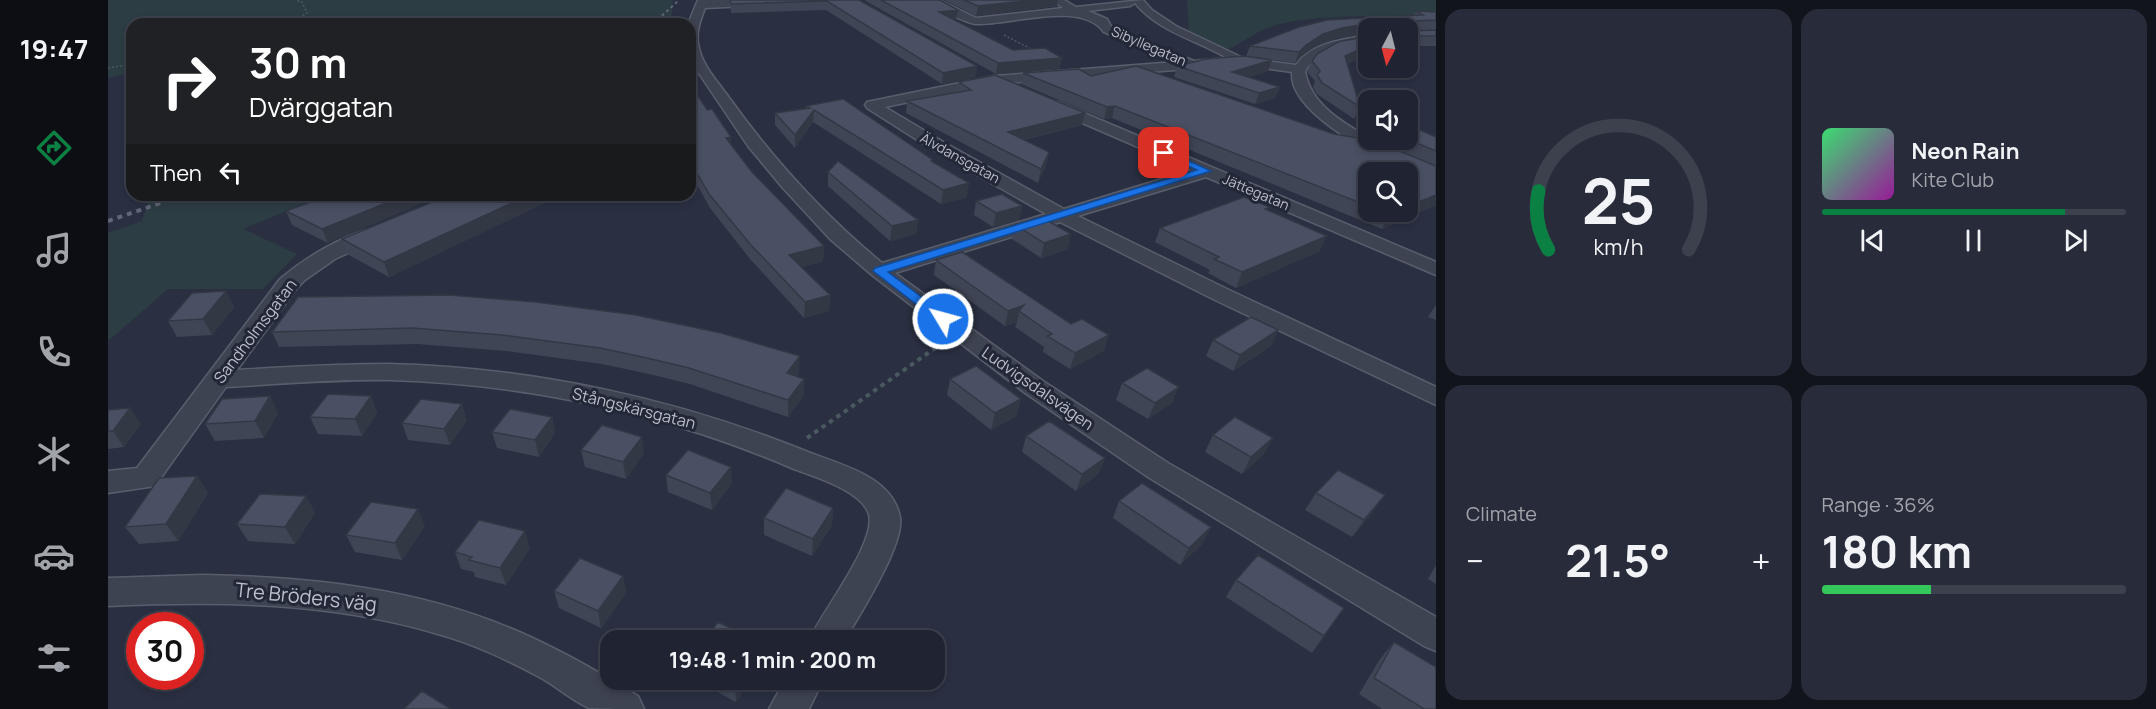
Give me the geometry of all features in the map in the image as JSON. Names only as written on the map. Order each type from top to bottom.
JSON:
[{"type":"street","points":[[702,2],[815,0]]},
{"type":"street","name":"Sibyllegatan","points":[[1057,0],[1074,10],[1103,21],[1108,30],[1194,65]]},
{"type":"street","points":[[934,1],[955,1]]},
{"type":"street","points":[[934,1],[975,21]]},
{"type":"street","name":"Ludvigsdalsvägen","points":[[696,18],[702,2]]},
{"type":"street","points":[[1134,2],[1163,23],[1240,61]]},
{"type":"street","name":"Sibyllegatan","points":[[975,21],[1134,2]]},
{"type":"street","points":[[1358,41],[1324,48],[1303,60],[1297,69],[1300,88],[1316,108],[1358,138]]},
{"type":"street","name":"Ludvigsdalsvägen","points":[[696,58],[754,142],[788,183],[837,235],[879,271],[1034,387],[1158,470],[1436,635]]},
{"type":"street","name":"Älvdansgatan","points":[[1297,69],[1240,61],[994,80],[872,105],[917,134],[1061,215],[1436,397]]},
{"type":"street","name":"Jättegatan","points":[[974,68],[994,80],[1436,268]]},
{"type":"street","points":[[1131,70],[1164,81]]},
{"type":"street","points":[[1336,140],[1358,145]]},
{"type":"street","points":[[1378,150],[1436,175]]},
{"type":"street","points":[[879,271],[1206,171]]},
{"type":"street","name":"Sandholmsgatan","points":[[108,482],[145,478],[282,293],[304,269],[323,255],[388,227]]},
{"type":"street","name":"Stångskärsgatan","points":[[219,379],[351,372],[441,376],[513,383],[591,396],[658,411],[742,437],[785,454],[866,488],[879,503],[886,521],[879,546],[832,630]]},
{"type":"street","name":"Tre Bröders väg","points":[[108,592],[234,589],[365,600],[425,615],[485,635],[544,662],[625,709]]},
{"type":"street","points":[[788,709],[799,690]]},
{"type":"path","points":[[295,0],[302,3],[307,13],[299,18]]},
{"type":"path","points":[[975,21],[1029,47],[1071,74]]},
{"type":"path","points":[[108,68],[126,65]]},
{"type":"path","points":[[785,454],[959,331]]},
{"type":"shaded area","points":[[108,0],[673,0],[672,18],[126,18],[126,74],[108,78]]},
{"type":"shaded area","points":[[1187,0],[1436,0],[1436,17],[1349,17],[1302,20],[1265,29],[1228,50],[1189,31]]},
{"type":"shaded area","points":[[149,201],[311,201],[243,229],[297,254],[263,289],[168,289],[108,341],[108,233],[142,221]]},
{"type":"building","points":[[730,0],[859,0],[977,66],[943,73],[827,1],[731,4]]},
{"type":"building","points":[[881,0],[940,0],[958,10],[939,12],[1013,50],[1045,48],[1062,58],[998,63]]},
{"type":"building","points":[[964,0],[1036,0],[978,6]]},
{"type":"building","points":[[1416,11],[1436,12],[1436,20],[1365,18],[1423,15]]},
{"type":"building","points":[[1358,18],[1358,26],[1323,34],[1299,52],[1250,46],[1299,27],[1327,20]]},
{"type":"building","points":[[1436,30],[1436,36],[1418,36],[1418,31]]},
{"type":"building","points":[[1358,38],[1358,50],[1345,56],[1358,106],[1322,83],[1317,75],[1320,71],[1312,61],[1317,54],[1338,42]]},
{"type":"building","points":[[1244,56],[1272,60],[1232,72],[1280,87],[1259,93],[1177,66],[1206,59]]},
{"type":"building","points":[[1136,66],[1334,134],[1358,138],[1358,150],[1397,150],[1436,166],[1436,195],[1418,202],[1418,162],[1358,162],[1358,202],[1115,106],[1107,107],[1023,73],[1079,69],[1091,76]]},
{"type":"building","points":[[995,75],[1085,113],[1008,132],[1049,152],[1041,169],[907,101],[971,90],[959,82]]},
{"type":"building","points":[[696,93],[707,110],[712,109],[731,137],[726,138],[752,172],[824,246],[789,255],[830,295],[805,302],[750,244],[709,194],[696,171]]},
{"type":"building","points":[[843,99],[933,160],[931,161],[969,183],[943,190],[814,110],[795,135],[775,113],[810,108],[806,106]]},
{"type":"building","points":[[1418,129],[1436,137],[1436,151],[1418,144]]},
{"type":"building","points":[[838,161],[918,220],[892,226],[828,172]]},
{"type":"building","points":[[1002,194],[1022,206],[996,213],[976,201]]},
{"type":"building","points":[[1244,197],[1270,207],[1265,209],[1327,236],[1242,272],[1214,259],[1219,257],[1160,228]]},
{"type":"building","points":[[313,201],[391,201],[322,229],[286,211]]},
{"type":"building","points":[[434,201],[516,201],[384,262],[342,239]]},
{"type":"building","points":[[1041,217],[1071,234],[1044,243],[1015,225]]},
{"type":"building","points":[[962,252],[1071,324],[1082,319],[1109,335],[1075,353],[1047,336],[1052,334],[1019,311],[1024,305],[1008,311],[936,260]]},
{"type":"building","points":[[226,291],[203,319],[168,321],[192,293]]},
{"type":"building","points":[[449,295],[536,302],[636,315],[721,333],[800,356],[787,373],[804,379],[788,400],[689,368],[647,358],[600,348],[502,335],[412,328],[272,332],[298,297]]},
{"type":"building","points":[[1251,317],[1278,330],[1240,355],[1213,340]]},
{"type":"building","points":[[976,366],[1021,399],[995,413],[950,379]]},
{"type":"building","points":[[1147,368],[1179,387],[1155,403],[1122,383]]},
{"type":"building","points":[[328,394],[371,396],[355,419],[310,417]]},
{"type":"building","points":[[270,396],[255,421],[205,424],[222,399]]},
{"type":"building","points":[[421,399],[462,404],[444,429],[402,423]]},
{"type":"building","points":[[130,408],[113,431],[108,431],[108,410]]},
{"type":"building","points":[[510,409],[552,417],[535,440],[492,432]]},
{"type":"building","points":[[1235,417],[1273,438],[1251,457],[1213,435]]},
{"type":"building","points":[[1049,421],[1105,458],[1082,474],[1026,436]]},
{"type":"building","points":[[602,425],[642,437],[623,462],[581,450]]},
{"type":"building","points":[[688,450],[731,467],[710,493],[666,475]]},
{"type":"building","points":[[1338,470],[1385,495],[1364,520],[1316,493]]},
{"type":"building","points":[[197,476],[166,524],[125,527],[159,478]]},
{"type":"building","points":[[1142,483],[1211,527],[1189,548],[1119,501]]},
{"type":"building","points":[[786,488],[833,508],[813,539],[764,518]]},
{"type":"building","points":[[260,494],[306,496],[285,527],[237,524]]},
{"type":"building","points":[[371,502],[418,509],[395,543],[346,535]]},
{"type":"building","points":[[479,520],[525,531],[500,568],[469,560],[472,557],[455,552]]},
{"type":"building","points":[[1258,555],[1344,608],[1324,636],[1236,580]]},
{"type":"building","points":[[580,558],[623,576],[598,611],[554,591]]},
{"type":"building","points":[[718,622],[734,630],[712,630]]},
{"type":"building","points":[[1394,642],[1436,667],[1436,709],[1424,709],[1374,678]]},
{"type":"building","points":[[422,691],[451,709],[404,709]]},
{"type":"railway","points":[[660,18],[679,0]]},
{"type":"railway","points":[[108,221],[166,201]]},
{"type":"route","points":[[943,319],[879,271],[1206,171],[1164,153]]}]
